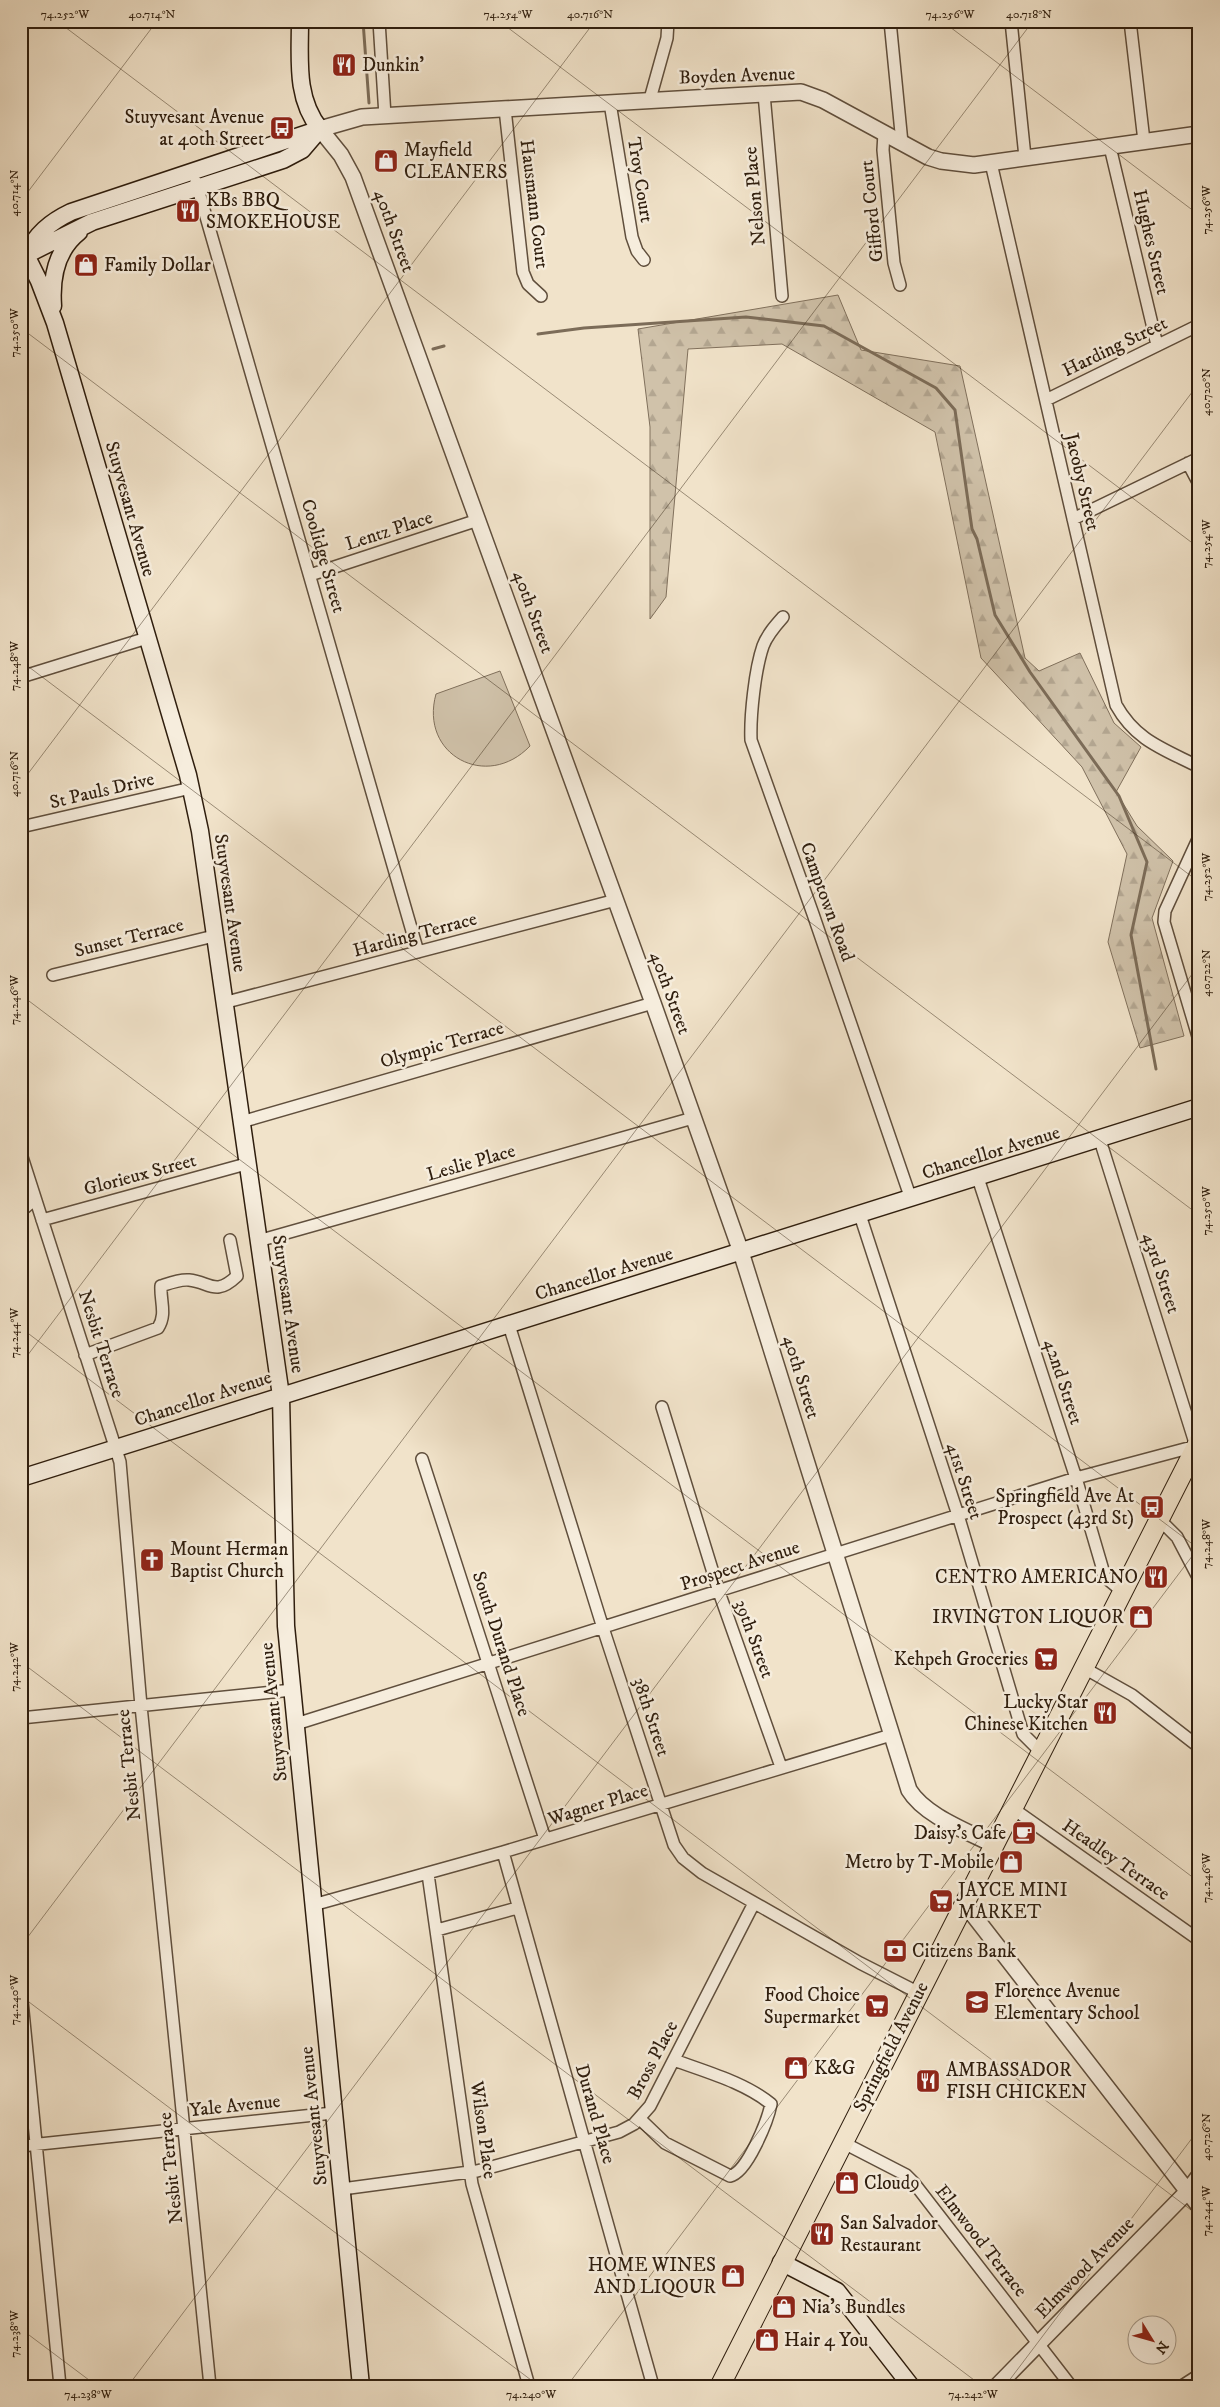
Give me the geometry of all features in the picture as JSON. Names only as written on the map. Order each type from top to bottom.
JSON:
[{"type":"main road","points":[[300,21],[302,92],[309,114],[320,129]]},
{"type":"main road","points":[[23,253],[37,235],[60,217],[193,170],[320,129]]},
{"type":"main road","points":[[23,253],[92,222],[292,156],[308,144],[320,129]]},
{"type":"main road","points":[[55,323],[52,282],[57,262],[74,235],[92,222]]},
{"type":"main road","name":"Stuyvesant Avenue","points":[[23,253],[39,282],[55,323],[191,788],[200,831],[246,1164],[281,1396],[286,1626],[361,2386]]},
{"type":"main road","name":"Chancellor Avenue","points":[[21,1478],[1100,1140],[1199,1107]]},
{"type":"main road","name":"Springfield Avenue","points":[[720,2386],[781,2262],[1198,1444]]},
{"type":"main road","points":[[781,2262],[837,2291],[911,2386]]},
{"type":"street","points":[[379,21],[385,116]]},
{"type":"street","points":[[650,99],[668,38],[668,21]]},
{"type":"street","points":[[890,21],[902,143]]},
{"type":"street","points":[[1011,21],[1025,157]]},
{"type":"street","points":[[1130,21],[1144,142]]},
{"type":"street","name":"Boyden Avenue","points":[[320,129],[354,119],[385,116],[650,99],[801,92],[814,95],[928,157],[941,162],[974,165],[1199,134]]},
{"type":"street","name":"Nelson Place","points":[[764,94],[782,296]]},
{"type":"street","name":"Troy Court","points":[[610,103],[632,237],[637,251],[644,260]]},
{"type":"street","name":"Hausmann Court","points":[[505,109],[523,272],[528,284],[542,296]]},
{"type":"street","name":"40th Street","points":[[320,129],[341,155],[353,177],[653,1003],[741,1252],[909,1790],[915,1799],[926,1809],[994,1845]]},
{"type":"street","name":"Gifford Court","points":[[884,133],[882,150],[894,263],[900,285]]},
{"type":"street","name":"Hughes Street","points":[[1110,147],[1157,345]]},
{"type":"street","name":"Jacoby Street","points":[[991,163],[1116,705],[1124,720],[1135,732],[1199,767]]},
{"type":"street","name":"Coolidge Street","points":[[193,170],[418,952]]},
{"type":"street","name":"Harding Street","points":[[1046,400],[1199,325]]},
{"type":"street","points":[[1073,519],[1194,460],[1199,484]]},
{"type":"street","name":"Lentz Place","points":[[310,575],[478,520]]},
{"type":"street","name":"Camptown Road","points":[[783,617],[770,632],[763,647],[750,716],[750,740],[814,914],[911,1199]]},
{"type":"street","points":[[21,677],[147,638]]},
{"type":"street","name":"St Pauls Drive","points":[[21,827],[191,788]]},
{"type":"street","points":[[1199,837],[1165,911],[1164,922],[1199,1040]]},
{"type":"street","name":"Harding Terrace","points":[[224,1004],[616,900]]},
{"type":"street","name":"Sunset Terrace","points":[[53,975],[214,936]]},
{"type":"street","name":"Olympic Terrace","points":[[241,1122],[653,1003]]},
{"type":"street","name":"Leslie Place","points":[[258,1241],[693,1118]]},
{"type":"street","name":"43rd Street","points":[[1100,1140],[1198,1444]]},
{"type":"street","name":"Nesbit Terrace","points":[[21,1154],[121,1468],[141,1706],[210,2386]]},
{"type":"street","name":"Glorieux Street","points":[[42,1220],[246,1164]]},
{"type":"street","name":"42nd Street","points":[[978,1178],[1076,1478],[1106,1577],[1122,1591]]},
{"type":"street","points":[[21,1198],[35,1199]]},
{"type":"street","points":[[21,1211],[35,1199]]},
{"type":"street","name":"41st Street","points":[[860,1215],[958,1516],[1023,1734],[1041,1752]]},
{"type":"street","points":[[85,1355],[158,1328],[163,1321],[164,1308],[161,1286],[174,1281],[189,1280],[210,1288],[231,1282],[237,1276],[230,1240]]},
{"type":"street","name":"38th Street","points":[[509,1324],[674,1845],[683,1858],[702,1873],[860,1963],[919,1993]]},
{"type":"street","name":"39th Street","points":[[662,1407],[719,1592],[781,1768]]},
{"type":"street","name":"Prospect Avenue","points":[[296,1724],[1076,1478],[1198,1444]]},
{"type":"street","name":"South Durand Place","points":[[422,1459],[545,1839]]},
{"type":"street","points":[[1159,1519],[1176,1537],[1199,1579]]},
{"type":"street","points":[[1084,1668],[1128,1692],[1199,1747]]},
{"type":"street","points":[[21,1718],[292,1690]]},
{"type":"street","name":"Wagner Place","points":[[314,1905],[503,1852],[891,1735]]},
{"type":"street","name":"Headley Terrace","points":[[1012,1808],[1199,1940]]},
{"type":"street","name":"Durand Place","points":[[503,1852],[517,1908],[653,2386]]},
{"type":"street","name":"Wilson Place","points":[[428,1874],[470,2172],[475,2196],[529,2386]]},
{"type":"street","points":[[964,1902],[1199,2206]]},
{"type":"street","name":"Bross Place","points":[[342,2190],[470,2172],[628,2129],[640,2119],[650,2106],[754,1903]]},
{"type":"street","points":[[437,1930],[517,1908]]},
{"type":"street","points":[[21,1991],[60,2386]]},
{"type":"street","points":[[640,2119],[665,2143],[730,2176],[737,2172],[751,2155],[772,2104],[708,2072],[674,2060]]},
{"type":"street","name":"Yale Avenue","points":[[21,2146],[333,2113]]},
{"type":"street","name":"Elmwood Terrace","points":[[842,2142],[906,2175],[914,2183],[1071,2386]]},
{"type":"street","name":"Elmwood Avenue","points":[[997,2386],[1187,2192],[1199,2176]]},
{"type":"street","points":[[1182,2386],[1199,2375]]},
{"type":"green space","points":[[838,295],[861,350],[960,366],[1025,658],[1039,671],[1080,653],[1114,723],[1141,747],[1116,792],[1137,826],[1173,861],[1152,918],[1184,1036],[1140,1048],[1108,942],[1127,854],[1082,767],[981,658],[935,432],[782,344],[688,349],[666,597],[650,619],[650,427],[638,329]]},
{"type":"green space","points":[[500,671],[530,746],[513,759],[495,765],[477,765],[461,760],[447,749],[437,734],[433,716],[436,694]]},
{"type":"waterway","points":[[363,21],[369,103]]},
{"type":"waterway","points":[[538,334],[584,328],[746,317],[824,326],[936,388],[955,410],[972,529],[977,539],[995,615],[1030,672],[1119,796],[1147,862],[1131,935],[1156,1069]]},
{"type":"waterway","points":[[433,349],[444,346]]},
{"type":"place","name":"Dunkin'","points":[[344,65]]},
{"type":"place","name":"Stuyvesant Avenue at 40th Street","points":[[282,128]]},
{"type":"place","name":"Mayfield CLEANERS","points":[[386,161]]},
{"type":"place","name":"KBs BBQ SMOKEHOUSE","points":[[188,211]]},
{"type":"place","name":"Family Dollar","points":[[86,265]]},
{"type":"place","name":"Springfield Ave At Prospect (43rd St)","points":[[1152,1507]]},
{"type":"place","name":"Mount Herman Baptist Church","points":[[152,1560]]},
{"type":"place","name":"CENTRO AMERICANO","points":[[1156,1577]]},
{"type":"place","name":"IRVINGTON LIQUOR","points":[[1141,1617]]},
{"type":"place","name":"Kehpeh Groceries","points":[[1046,1659]]},
{"type":"place","name":"Lucky Star Chinese Kitchen","points":[[1105,1713]]},
{"type":"place","name":"Daisy's Cafe","points":[[1024,1833]]},
{"type":"place","name":"Metro by T-Mobile","points":[[1011,1862]]},
{"type":"place","name":"JAYCE MINI MARKET","points":[[941,1901]]},
{"type":"place","name":"Citizens Bank","points":[[895,1951]]},
{"type":"place","name":"Florence Avenue Elementary School","points":[[977,2002]]},
{"type":"place","name":"Food Choice Supermarket","points":[[877,2006]]},
{"type":"place","name":"K&G","points":[[796,2068]]},
{"type":"place","name":"AMBASSADOR FISH CHICKEN","points":[[928,2081]]},
{"type":"place","name":"Cloud9","points":[[847,2183]]},
{"type":"place","name":"San Salvador Restaurant","points":[[822,2234]]},
{"type":"place","name":"HOME WINES AND LIQOUR","points":[[733,2276]]},
{"type":"place","name":"Nia's Bundles","points":[[784,2307]]},
{"type":"place","name":"Hair 4 You","points":[[767,2340]]}]
